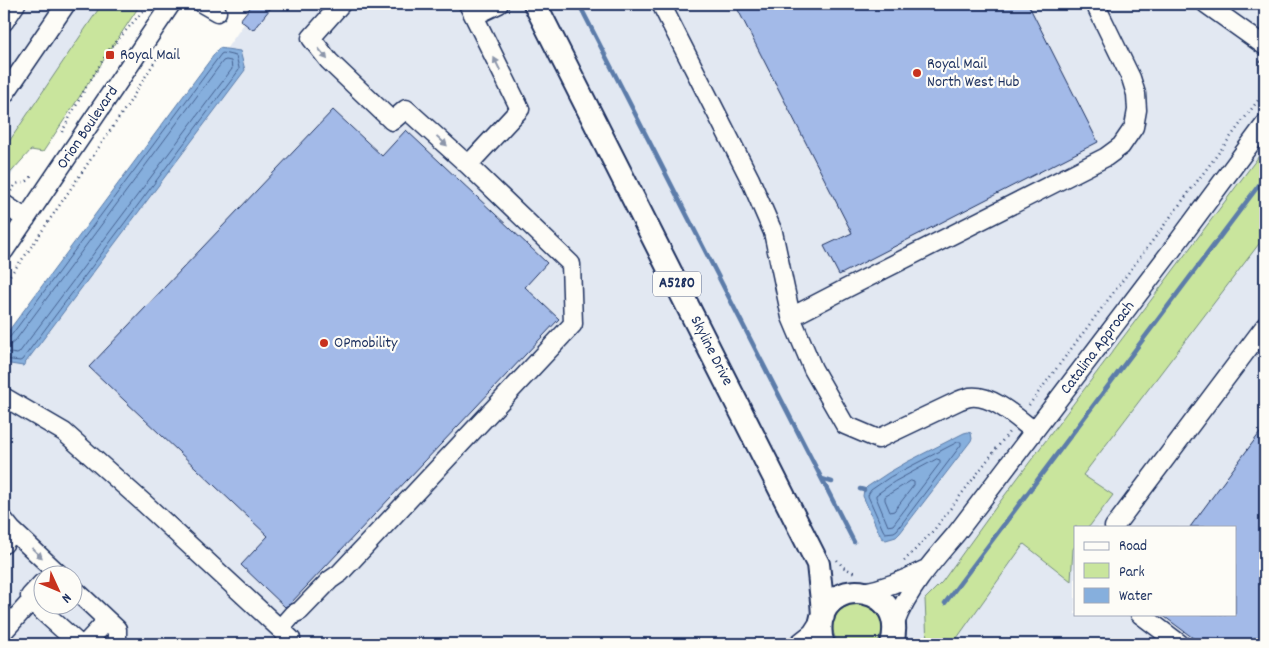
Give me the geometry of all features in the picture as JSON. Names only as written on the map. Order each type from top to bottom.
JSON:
[{"type":"main road","name":"Skyline Drive","points":[[535,4],[818,564],[822,617]]},
{"type":"main road","name":"Skyline Drive","points":[[818,564],[835,578],[860,592]]},
{"type":"main road","points":[[822,617],[826,608],[834,600],[845,594],[860,592]]},
{"type":"main road","name":"A5280","points":[[860,592],[876,597],[885,604],[891,612],[895,637]]},
{"type":"main road","name":"A5280","points":[[822,617],[820,630],[823,644]]},
{"type":"street","points":[[4,22],[16,4]]},
{"type":"street","points":[[4,95],[66,4]]},
{"type":"street","name":"Orion Boulevard","points":[[4,251],[171,4]]},
{"type":"street","points":[[4,397],[64,432],[286,634],[293,614],[300,610],[330,580],[340,573],[573,324],[571,264],[468,165],[406,109],[392,121],[328,61],[310,38],[341,4]]},
{"type":"street","points":[[468,165],[520,109],[471,10],[499,4]]},
{"type":"street","points":[[660,4],[750,179],[773,232],[791,318],[813,369],[845,425],[878,439],[958,400],[970,397],[982,398],[993,402],[1034,431]]},
{"type":"street","points":[[791,318],[862,280],[1106,157],[1121,146],[1134,127],[1137,110],[1136,94],[1131,78],[1095,4]]},
{"type":"street","points":[[1206,4],[1265,46]]},
{"type":"street","name":"Catalina Approach","points":[[895,637],[906,598],[926,569],[956,534],[1265,124]]},
{"type":"street","points":[[4,204],[26,219]]},
{"type":"street","points":[[1115,526],[1265,326]]},
{"type":"street","points":[[7,532],[46,566]]},
{"type":"street","name":"Catalina Approach","points":[[860,592],[881,589],[926,569]]},
{"type":"street","points":[[32,594],[30,596],[31,601],[80,644],[88,641],[102,626],[104,617]]},
{"type":"street","points":[[82,596],[117,629],[117,644]]},
{"type":"street","points":[[4,631],[31,601]]},
{"type":"street","points":[[1143,616],[1180,644]]},
{"type":"street","points":[[798,644],[812,632],[822,617]]},
{"type":"path","points":[[60,135],[109,50],[149,4]]},
{"type":"path","points":[[4,283],[124,111],[164,45]]},
{"type":"path","points":[[1040,390],[1265,91]]},
{"type":"path","points":[[16,184],[27,181],[35,174]]},
{"type":"path","points":[[900,564],[934,530],[997,447]]},
{"type":"shaded area","points":[[4,4],[124,4],[4,186]]},
{"type":"shaded area","points":[[258,4],[1265,4],[1265,644],[4,644],[4,363]]},
{"type":"green space","points":[[102,4],[140,5],[43,152],[31,150],[4,180],[4,149]]},
{"type":"green space","points":[[1265,148],[1265,236],[1083,475],[1113,495],[1090,526],[1074,526],[1071,581],[1024,544],[957,638],[957,644],[927,644],[925,599],[942,582]]},
{"type":"green space","points":[[858,603],[877,613],[882,624],[880,637],[876,644],[839,644],[833,630],[835,618],[844,608]]},
{"type":"water","points":[[219,48],[240,51],[245,70],[23,366],[4,363],[4,337]]},
{"type":"water","points":[[968,432],[971,433],[972,439],[970,442],[900,533],[896,537],[886,540],[882,538],[863,496],[864,490],[907,462]]},
{"type":"building","points":[[253,4],[274,4],[253,30],[240,20]]},
{"type":"building","name":"Royal Mail North West Hub","points":[[735,4],[1028,4],[1098,142],[839,275],[824,246],[852,233]]},
{"type":"building","name":"OPmobility","points":[[333,110],[382,156],[406,130],[547,263],[525,287],[559,319],[290,604],[285,607],[241,565],[268,536],[89,367]]},
{"type":"building","points":[[1265,426],[1265,644],[1201,644],[1164,616],[1236,616],[1236,526],[1191,526]]},
{"type":"waterway","points":[[579,4],[854,542]]},
{"type":"waterway","points":[[945,603],[1265,177]]},
{"type":"waterway","points":[[822,479],[832,482]]},
{"type":"waterway","points":[[860,489],[864,490]]},
{"type":"place","name":"Royal Mail","points":[[110,55]]},
{"type":"place","name":"Royal Mail North West Hub","points":[[917,73]]},
{"type":"place","name":"OPmobility","points":[[324,343]]}]
